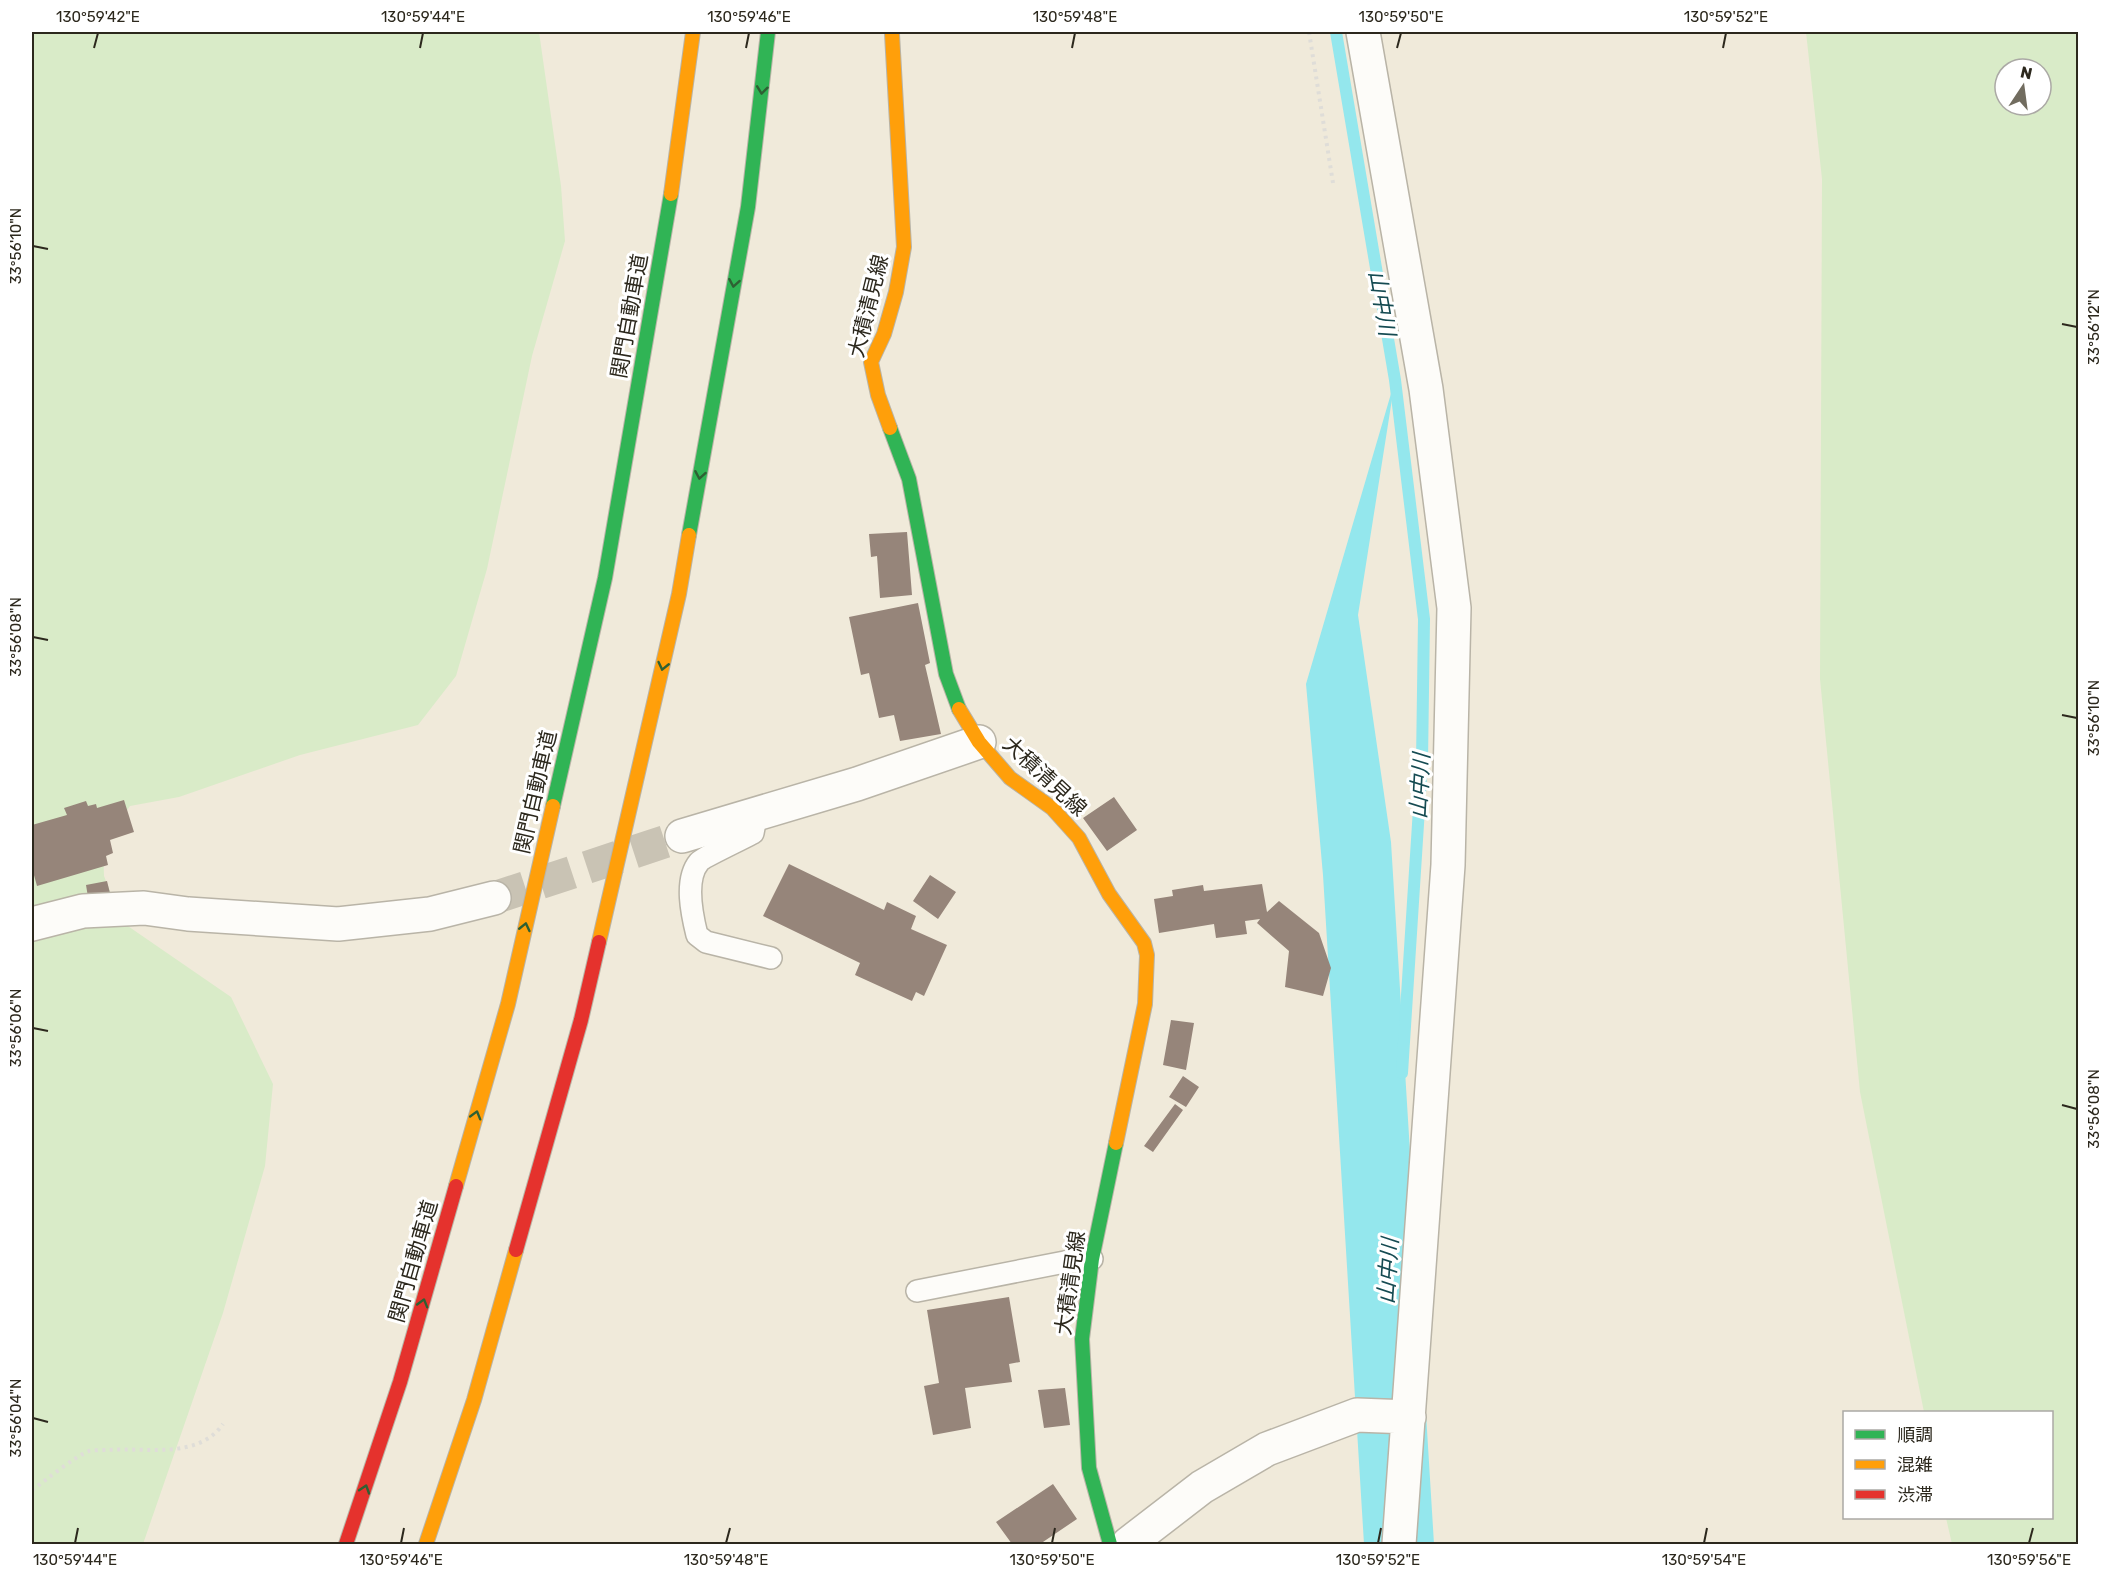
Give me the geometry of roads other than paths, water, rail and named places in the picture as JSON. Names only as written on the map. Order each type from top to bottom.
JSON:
[{"type":"main road","name":"関門自動車道","points":[[346,1545],[400,1383],[508,1004],[605,578],[671,194],[693,32]]},
{"type":"main road","points":[[426,1545],[474,1400],[581,1020],[679,594],[748,207],[768,32]]},
{"type":"main road","name":"大積清見線","points":[[892,33],[904,247],[890,313],[871,362],[878,395],[909,479],[946,674],[958,707],[979,742],[1011,778],[1052,808],[1079,838],[1108,894],[1144,943],[1147,955],[1145,1004],[1092,1259],[1082,1340],[1083,1392],[1089,1468],[1110,1545]]},
{"type":"street","points":[[1363,32],[1426,389],[1454,608],[1448,865],[1403,1417],[1399,1545]]},
{"type":"street","points":[[682,836],[857,784],[979,742]]},
{"type":"street","points":[[32,924],[83,911],[144,908],[188,914],[338,924],[430,915],[494,898]]},
{"type":"street","points":[[1128,1545],[1202,1487],[1267,1449],[1356,1415],[1403,1417]]},
{"type":"lane","points":[[758,812],[753,833],[700,860],[693,874],[691,912],[697,935],[706,942],[771,958]]},
{"type":"lane","points":[[917,1291],[1080,1259],[1092,1259]]},
{"type":"water","points":[[1395,380],[1358,615],[1391,842],[1434,1544],[1364,1544],[1323,875],[1306,684]]},
{"type":"waterway","name":"山中川","points":[[1336,32],[1395,380],[1424,619],[1422,762],[1402,1073]]},
{"type":"tunnel","points":[[494,898],[682,836]]}]
